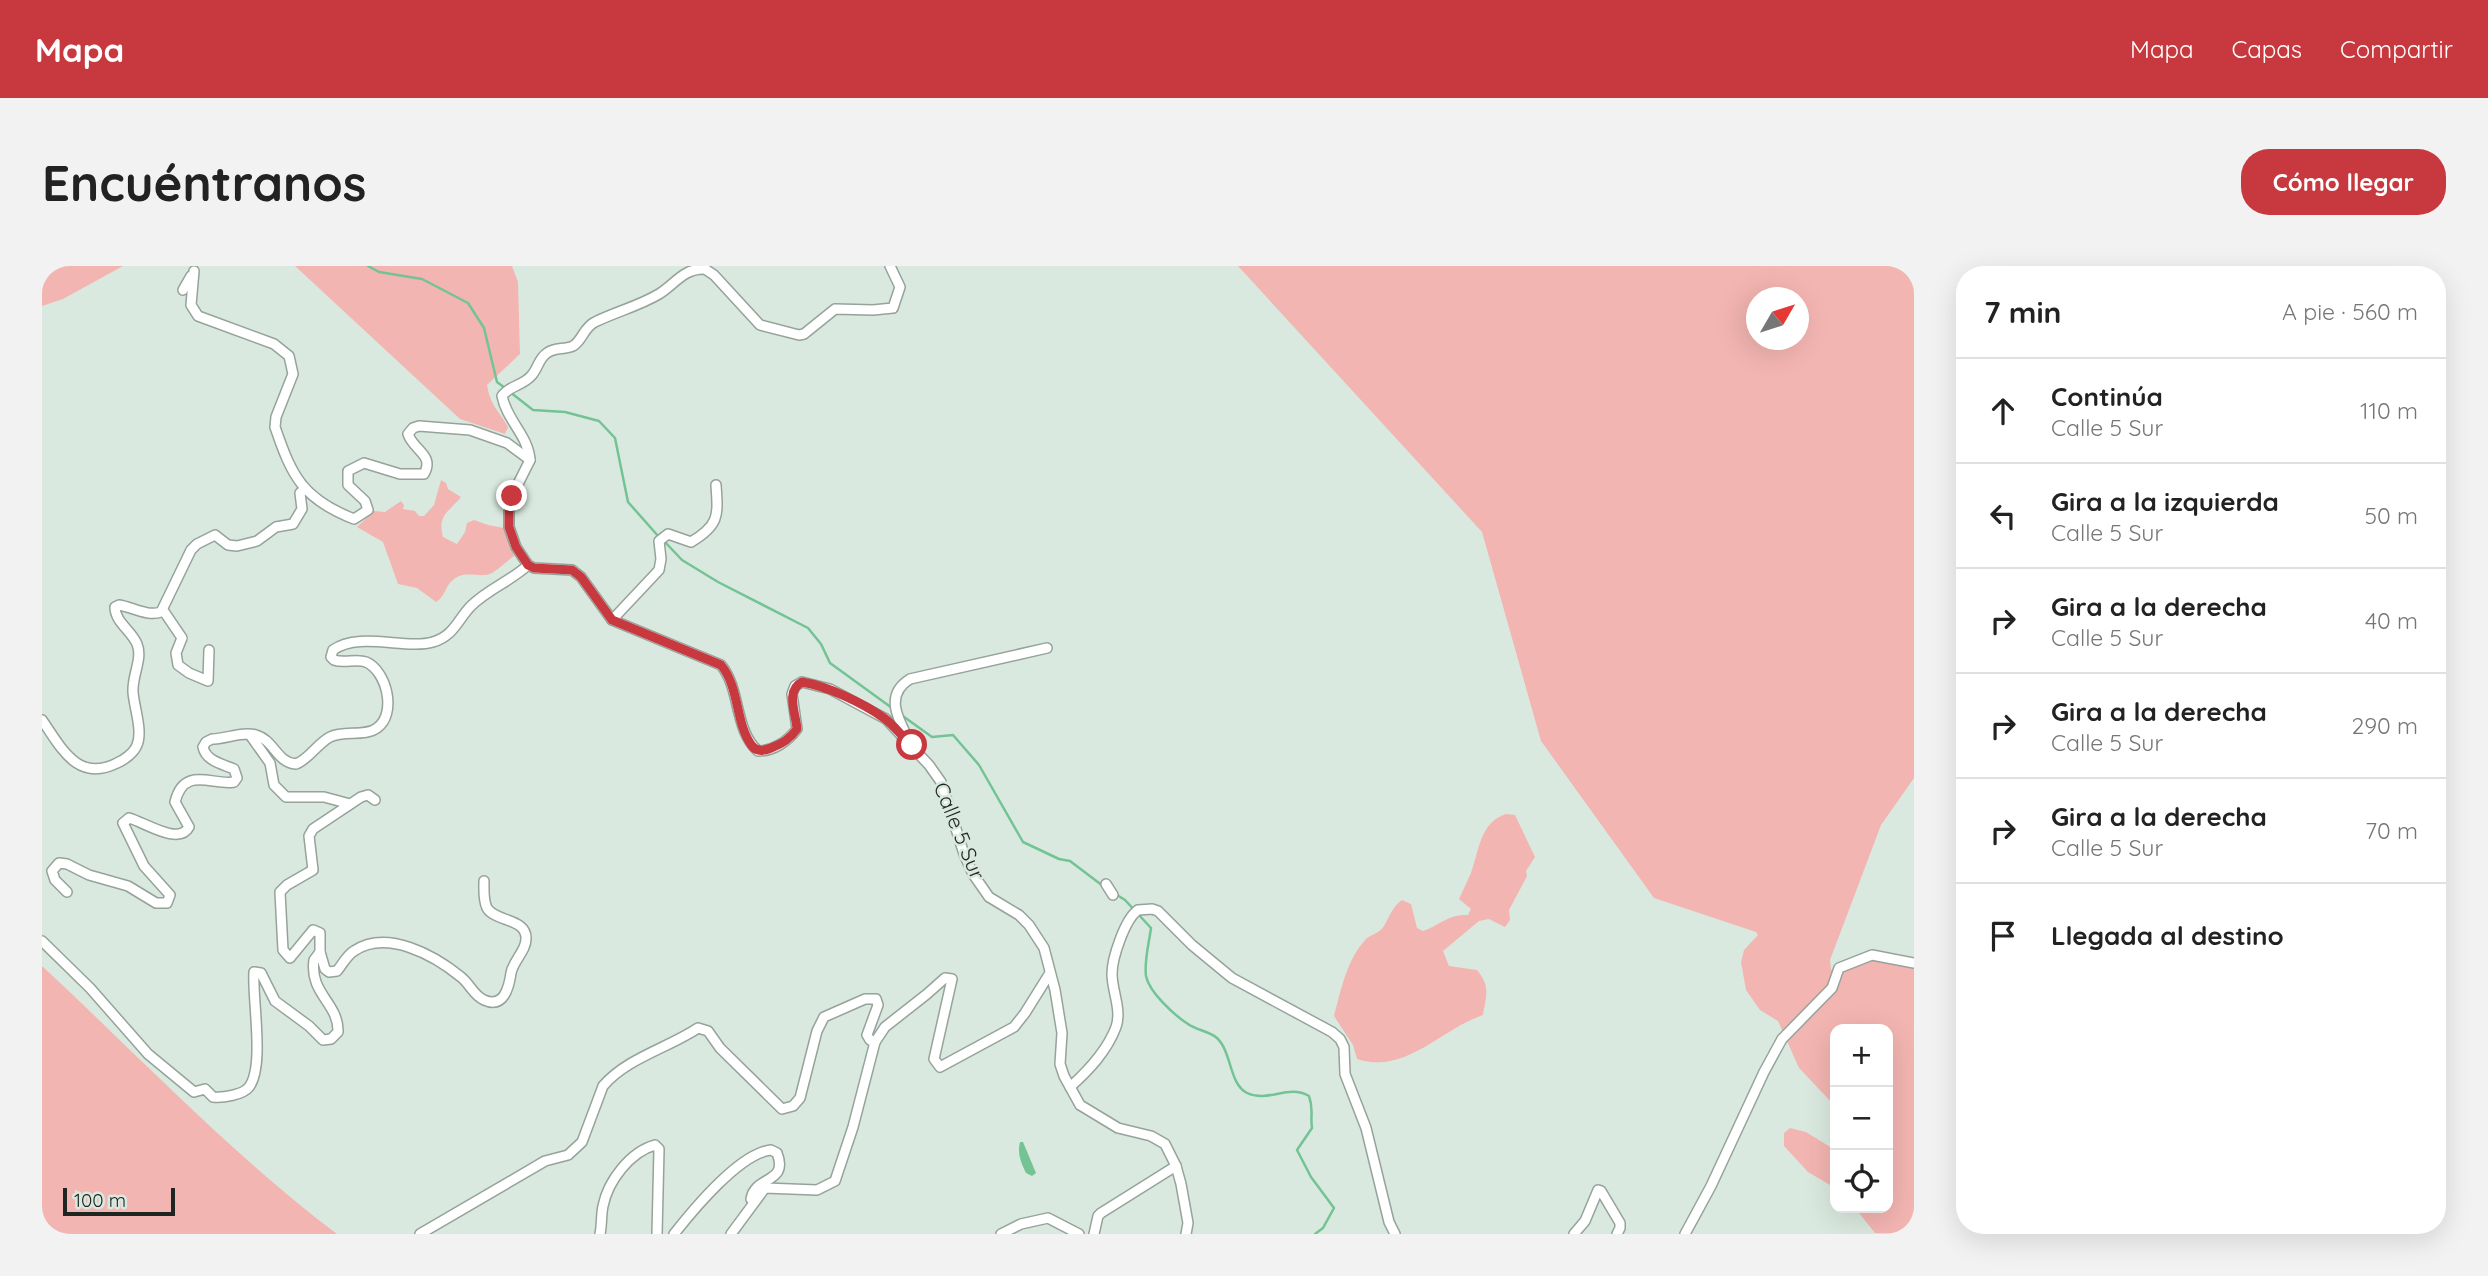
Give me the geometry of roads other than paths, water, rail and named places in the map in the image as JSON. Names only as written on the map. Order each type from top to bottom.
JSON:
[{"type":"street","points":[[716,485],[718,513],[715,521],[691,542],[668,534],[660,539],[659,570],[612,620],[579,575],[572,570],[534,568],[528,565],[516,547],[509,527],[509,512],[512,496],[530,460],[529,447],[504,408],[502,396],[507,390],[524,383],[533,375],[546,353],[574,345],[592,323],[657,295],[686,272],[697,268],[705,269],[713,275],[760,325],[799,335],[804,334],[835,309],[893,308],[900,287],[890,266]]},
{"type":"street","points":[[183,290],[194,271],[191,305],[198,317],[274,344],[289,356],[293,374],[275,427],[297,481],[334,511],[354,519],[368,510],[365,501],[348,485],[348,471],[364,463],[400,474],[424,474],[428,467],[428,458],[408,434],[419,426],[470,430],[507,443],[530,460]]},
{"type":"street","points":[[42,720],[63,752],[81,766],[108,767],[131,753],[138,739],[133,690],[139,652],[134,638],[119,620],[114,609],[119,605],[152,614],[163,610],[191,550],[197,544],[215,535],[228,545],[237,546],[260,539],[276,527],[293,524],[302,509],[300,493],[305,489]]},
{"type":"street","points":[[66,892],[55,880],[52,871],[59,863],[128,886],[156,903],[167,903],[170,895],[144,866],[123,821],[129,818],[160,831],[182,835],[186,833],[189,827],[175,802],[183,787],[195,780],[208,779],[229,783],[237,778],[234,769],[208,757],[203,750],[204,744],[212,739],[256,735],[269,742],[283,760],[296,764],[334,735],[375,730],[382,724],[387,712],[388,695],[381,678],[366,662],[334,660],[331,657],[333,650],[342,645],[359,642],[435,642],[451,634],[470,607],[528,565]]},
{"type":"street","points":[[163,610],[182,638],[176,653],[178,665],[208,681],[209,650]]},
{"type":"street","name":"Calle 5 Sur","points":[[612,620],[721,665],[729,675],[742,723],[752,745],[758,751],[765,751],[789,740],[797,729],[792,694],[795,686],[802,682],[830,689],[876,713],[886,719],[912,745],[940,782],[973,874],[989,897],[1019,915],[1029,925],[1044,948],[1062,1033],[1061,1070],[1070,1087]]},
{"type":"street","points":[[912,745],[893,705],[898,689],[910,679],[1047,648]]},
{"type":"street","points":[[250,735],[270,763],[274,785],[286,797],[324,797],[349,804]]},
{"type":"street","points":[[374,800],[368,795],[361,797],[313,829],[309,836],[313,870],[280,892],[283,950],[290,958],[313,930],[320,933],[320,952],[325,969],[329,972],[337,971],[351,952],[366,944],[392,942],[414,948],[460,976],[474,994],[486,1001],[497,1002],[505,996],[510,986],[512,969],[527,939],[525,931],[519,925],[494,915],[488,909],[484,881]]},
{"type":"street","points":[[1106,884],[1113,895]]},
{"type":"street","points":[[1186,1234],[1188,1223],[1176,1166],[1163,1142],[1107,1122],[1080,1105],[1070,1087],[1092,1066],[1117,1024],[1113,965],[1126,923],[1136,911],[1158,911],[1232,978],[1332,1032],[1340,1039],[1344,1047],[1345,1074],[1366,1128],[1389,1222],[1395,1234]]},
{"type":"street","points":[[42,941],[90,988],[148,1054],[194,1092],[205,1089],[213,1097],[219,1098],[245,1092],[251,1086],[258,1030],[254,972],[261,973],[275,1001],[323,1040],[331,1039],[338,1032],[338,1022],[314,979],[314,960],[320,952]]},
{"type":"street","points":[[1685,1234],[1782,1039],[1832,988],[1839,968],[1872,955],[1914,963]]},
{"type":"street","points":[[731,1234],[754,1201],[767,1188],[817,1190],[835,1181],[853,1127],[875,1042],[885,1027],[948,976],[952,979],[934,1059],[940,1067],[1014,1027],[1050,973]]},
{"type":"street","points":[[420,1234],[545,1161],[568,1155],[582,1142],[603,1086],[609,1079],[627,1066],[698,1028],[708,1031],[720,1048],[782,1109],[793,1106],[800,1097],[817,1031],[828,1014],[865,999],[876,999],[878,1005],[867,1035],[875,1042]]},
{"type":"street","points":[[600,1234],[603,1205],[609,1188],[625,1164],[641,1149],[654,1145],[659,1149],[657,1234]]},
{"type":"street","points":[[674,1234],[740,1164],[771,1150],[778,1153],[780,1169],[777,1175],[752,1192],[751,1199],[754,1201]]},
{"type":"street","points":[[1094,1234],[1101,1213],[1176,1166]]},
{"type":"street","points":[[1574,1234],[1584,1221],[1598,1190],[1620,1223],[1617,1234]]},
{"type":"street","points":[[1002,1234],[1021,1224],[1048,1218],[1079,1234]]},
{"type":"waterway","points":[[368,266],[379,272],[422,279],[468,303],[484,328],[497,382],[505,388]]},
{"type":"waterway","points":[[510,392],[533,410],[565,412],[599,421],[615,438],[628,502],[659,537]]},
{"type":"waterway","points":[[664,541],[682,560],[718,582],[808,628],[821,644],[830,663],[892,708]]},
{"type":"waterway","points":[[900,714],[932,737],[953,735],[979,765],[1023,842],[1059,859],[1070,861],[1103,886]]},
{"type":"waterway","points":[[1114,893],[1125,900],[1151,928],[1146,976],[1152,989],[1182,1020],[1217,1038],[1241,1089],[1255,1096],[1293,1092],[1309,1096],[1312,1128],[1297,1150],[1311,1177],[1334,1208],[1323,1228],[1315,1234]]}]
